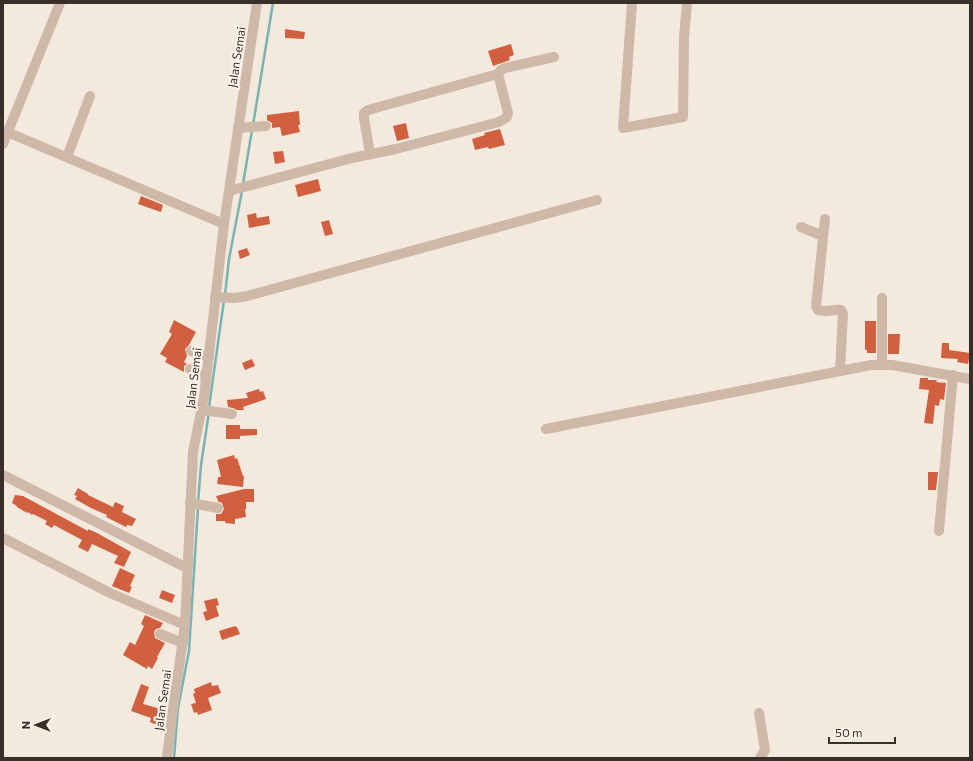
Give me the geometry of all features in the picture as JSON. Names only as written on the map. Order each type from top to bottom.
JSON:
[{"type":"street","points":[[3,144],[60,3]]},
{"type":"street","name":"Jalan Semai","points":[[168,758],[173,709],[185,625],[187,568],[197,504],[193,452],[205,411],[209,357],[217,297],[224,224],[241,127],[257,3]]},
{"type":"street","points":[[632,3],[623,128],[683,116],[684,37],[687,3]]},
{"type":"street","points":[[370,154],[364,118],[364,113],[368,110],[498,74],[505,68],[554,57]]},
{"type":"street","points":[[231,190],[504,120],[507,117],[508,110],[498,74]]},
{"type":"street","points":[[67,157],[90,96]]},
{"type":"street","points":[[241,127],[261,126]]},
{"type":"street","points":[[7,132],[224,224]]},
{"type":"street","points":[[217,297],[235,298],[597,200]]},
{"type":"street","points":[[825,219],[816,306],[821,312],[841,310],[843,314],[840,370]]},
{"type":"street","points":[[801,227],[823,236]]},
{"type":"street","points":[[882,298],[887,365]]},
{"type":"street","points":[[191,351],[209,357]]},
{"type":"street","points":[[546,429],[871,365],[887,365],[970,379]]},
{"type":"street","points":[[190,369],[207,378]]},
{"type":"street","points":[[939,530],[952,375]]},
{"type":"street","points":[[205,411],[232,414]]},
{"type":"street","points":[[3,475],[187,568]]},
{"type":"street","points":[[197,504],[218,508]]},
{"type":"street","points":[[3,538],[110,593],[185,625]]},
{"type":"street","points":[[160,634],[183,643]]},
{"type":"street","points":[[759,713],[765,750],[760,758]]},
{"type":"building","points":[[285,29],[305,32],[304,39],[285,38]]},
{"type":"building","points":[[511,44],[514,55],[509,57],[510,60],[493,66],[488,51]]},
{"type":"building","points":[[299,111],[300,125],[298,125],[300,132],[282,136],[280,127],[272,128],[272,123],[267,120],[267,115]]},
{"type":"building","points":[[406,123],[409,138],[397,141],[393,126]]},
{"type":"building","points":[[500,129],[505,145],[489,149],[488,147],[475,150],[472,139],[485,135],[484,133]]},
{"type":"building","points":[[283,151],[285,162],[275,164],[273,152]]},
{"type":"building","points":[[318,179],[321,191],[298,197],[295,185]]},
{"type":"building","points":[[141,196],[163,205],[161,212],[138,204]]},
{"type":"building","points":[[256,213],[257,218],[269,216],[270,224],[249,228],[247,215]]},
{"type":"building","points":[[329,220],[333,234],[325,236],[321,222]]},
{"type":"building","points":[[247,248],[250,255],[240,259],[238,251]]},
{"type":"building","points":[[174,320],[196,332],[185,349],[187,356],[184,362],[187,364],[184,366],[184,372],[165,362],[167,358],[160,354],[172,334],[169,332]]},
{"type":"building","points":[[865,321],[876,321],[876,353],[867,353],[867,350],[865,350]]},
{"type":"building","points":[[888,334],[900,334],[899,354],[888,354]]},
{"type":"building","points":[[942,343],[949,343],[949,350],[970,353],[968,364],[957,362],[958,359],[941,358]]},
{"type":"building","points":[[252,359],[255,366],[245,370],[242,363]]},
{"type":"building","points":[[920,378],[928,378],[928,380],[937,380],[936,382],[946,383],[944,400],[940,399],[939,406],[935,405],[933,424],[924,423],[929,390],[919,389]]},
{"type":"building","points":[[259,389],[260,392],[263,391],[266,399],[243,407],[244,410],[237,410],[228,407],[227,400],[248,398],[246,393]]},
{"type":"building","points":[[226,425],[240,425],[240,429],[257,429],[257,435],[240,436],[240,439],[226,439]]},
{"type":"building","points":[[234,455],[235,459],[237,458],[244,476],[243,487],[217,484],[218,477],[221,477],[217,460]]},
{"type":"building","points":[[928,472],[938,472],[936,490],[928,490]]},
{"type":"building","points":[[78,488],[88,495],[113,507],[115,502],[124,506],[122,512],[136,519],[132,526],[127,525],[126,527],[106,517],[107,515],[75,499],[77,496],[74,495]]},
{"type":"building","points":[[244,489],[254,489],[254,502],[246,502],[246,517],[235,519],[235,524],[225,523],[225,521],[216,521],[216,514],[221,514],[224,509],[222,503],[217,501],[216,496]]},
{"type":"building","points":[[15,495],[23,496],[88,531],[88,529],[97,533],[131,552],[124,567],[114,563],[118,556],[92,544],[88,552],[78,547],[82,540],[54,525],[52,528],[45,524],[47,521],[28,512],[27,513],[17,507],[12,503]]},
{"type":"building","points":[[120,568],[135,575],[130,586],[132,587],[129,593],[112,586]]},
{"type":"building","points":[[162,590],[175,595],[172,603],[159,598]]},
{"type":"building","points":[[217,598],[219,605],[216,606],[219,616],[206,621],[203,612],[207,611],[204,601]]},
{"type":"building","points":[[145,615],[163,623],[160,628],[156,629],[154,632],[155,638],[165,643],[152,669],[148,666],[147,669],[123,655],[130,642],[135,645],[144,626],[141,624]]},
{"type":"building","points":[[235,626],[240,634],[222,640],[219,631]]},
{"type":"building","points":[[211,682],[212,686],[218,685],[221,693],[208,698],[212,710],[198,715],[197,712],[194,713],[191,704],[196,703],[193,694],[195,693],[194,689]]},
{"type":"building","points":[[141,684],[149,687],[143,704],[161,709],[162,711],[157,725],[150,722],[151,718],[131,711]]},
{"type":"waterway","points":[[253,125],[273,3]]},
{"type":"waterway","points":[[243,184],[252,130]]},
{"type":"waterway","points":[[225,295],[229,259],[242,191]]},
{"type":"waterway","points":[[209,407],[224,300]]},
{"type":"waterway","points":[[198,503],[201,465],[209,412]]},
{"type":"waterway","points":[[174,758],[178,708],[189,651],[198,508]]}]
